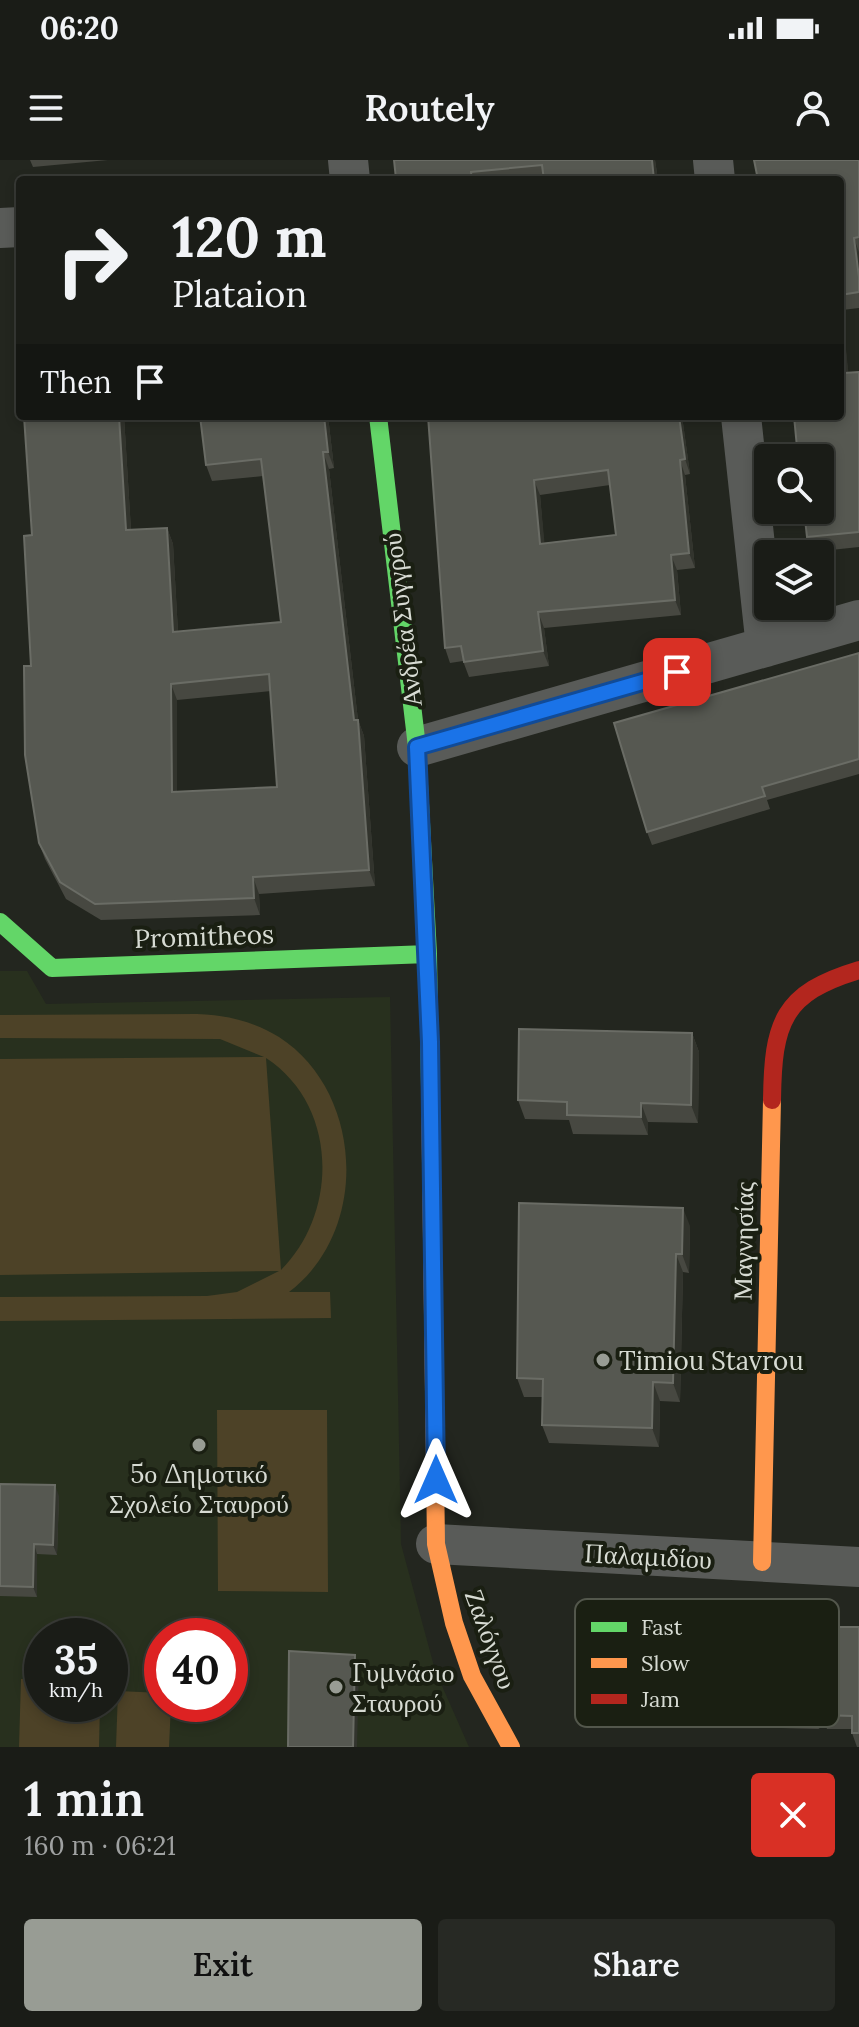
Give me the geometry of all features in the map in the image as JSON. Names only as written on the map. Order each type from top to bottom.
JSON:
[{"type":"street","name":"Ανδρέα Συγγρού","points":[[378,420],[417,747],[428,954],[436,1544]]},
{"type":"street","points":[[741,420],[766,647]]},
{"type":"street","points":[[417,747],[859,620]]},
{"type":"street","name":"Promitheos","points":[[0,922],[52,968],[428,954]]},
{"type":"street","name":"Μαγνησίας","points":[[762,1562],[772,1079],[776,1038],[787,1006],[806,988],[859,970]]},
{"type":"street","name":"Παλαμιδίου","points":[[436,1544],[859,1567]]},
{"type":"street","name":"Ζαλόγγου","points":[[436,1544],[447,1602],[462,1650],[500,1732],[511,1747]]},
{"type":"shaded area","name":"5ο Δημοτικό Σχολείο Σταυρού","points":[[0,971],[27,971],[46,1004],[390,997],[401,1544],[435,1670],[469,1747],[0,1747]]},
{"type":"shaded area","points":[[0,1015],[218,1016],[269,1031],[307,1061],[328,1091],[341,1126],[346,1162],[344,1199],[334,1234],[315,1266],[289,1292],[330,1292],[331,1318],[0,1321],[0,1297],[207,1296],[237,1292],[279,1271],[0,1275],[0,1059],[264,1057],[220,1039],[0,1038]],"holes":[[[266,1058],[290,1078],[307,1103],[318,1130],[322,1160],[321,1190],[313,1219],[300,1246],[281,1270]]]},
{"type":"shaded area","points":[[217,1410],[327,1410],[328,1592],[218,1591]]},
{"type":"shaded area","points":[[21,1679],[24,1679],[24,1722],[100,1722],[99,1747],[19,1747]]},
{"type":"shaded area","points":[[128,1691],[144,1692],[144,1722],[170,1722],[169,1747],[116,1747],[117,1722],[128,1722]]},
{"type":"building","points":[[394,160],[652,160],[654,176],[543,176],[542,165],[471,172],[472,176],[396,176]]},
{"type":"building","points":[[754,160],[859,160],[859,237],[854,238],[859,292],[844,294],[844,176],[757,176]]},
{"type":"building","points":[[859,372],[859,532],[807,537],[806,524],[834,524],[834,444],[797,444],[794,420],[844,420],[844,373]]},
{"type":"building","points":[[24,420],[119,420],[126,530],[167,528],[173,632],[281,622],[261,459],[206,465],[200,420],[324,420],[328,452],[323,452],[354,720],[358,720],[369,870],[253,877],[254,898],[95,904],[60,882],[39,843],[25,755],[24,666],[31,666],[24,536],[32,535]],"holes":[[[269,674],[277,787],[172,792],[171,684]]]},
{"type":"building","points":[[428,420],[680,420],[685,459],[680,460],[689,553],[671,555],[675,600],[538,612],[543,651],[464,662],[461,646],[445,648]],"holes":[[[608,470],[616,535],[540,544],[534,480]]]},
{"type":"building","points":[[859,653],[859,759],[762,787],[765,796],[647,832],[614,723]]},
{"type":"building","points":[[519,1029],[692,1033],[691,1105],[641,1103],[641,1117],[567,1115],[567,1102],[518,1100]]},
{"type":"building","name":"Timiou Stavrou","points":[[519,1203],[683,1208],[682,1254],[676,1254],[673,1383],[653,1382],[652,1428],[542,1425],[543,1379],[517,1378]]},
{"type":"building","points":[[0,1484],[55,1485],[53,1545],[34,1544],[33,1587],[0,1586]]},
{"type":"building","points":[[839,1627],[859,1627],[859,1733],[852,1733],[852,1716],[839,1716]]},
{"type":"building","points":[[289,1651],[355,1655],[353,1747],[288,1747]]},
{"type":"traffic: fast","points":[[378,420],[417,747],[428,954],[430,1087]]},
{"type":"traffic: fast","points":[[0,922],[52,968],[428,954]]},
{"type":"traffic: slow","points":[[430,1087],[436,1544],[454,1623],[472,1676],[511,1747]]},
{"type":"traffic: slow","points":[[762,1562],[772,1100]]},
{"type":"traffic: jam","points":[[772,1100],[775,1050],[787,1015],[813,989],[859,970]]},
{"type":"place","name":"Timiou Stavrou","points":[[603,1360]]},
{"type":"place","name":"5ο Δημοτικό Σχολείο Σταυρού","points":[[199,1445]]},
{"type":"place","name":"Γυμνάσιο Σταυρού","points":[[336,1687]]},
{"type":"route","points":[[436,1480],[428,954],[417,747],[677,672]]}]
